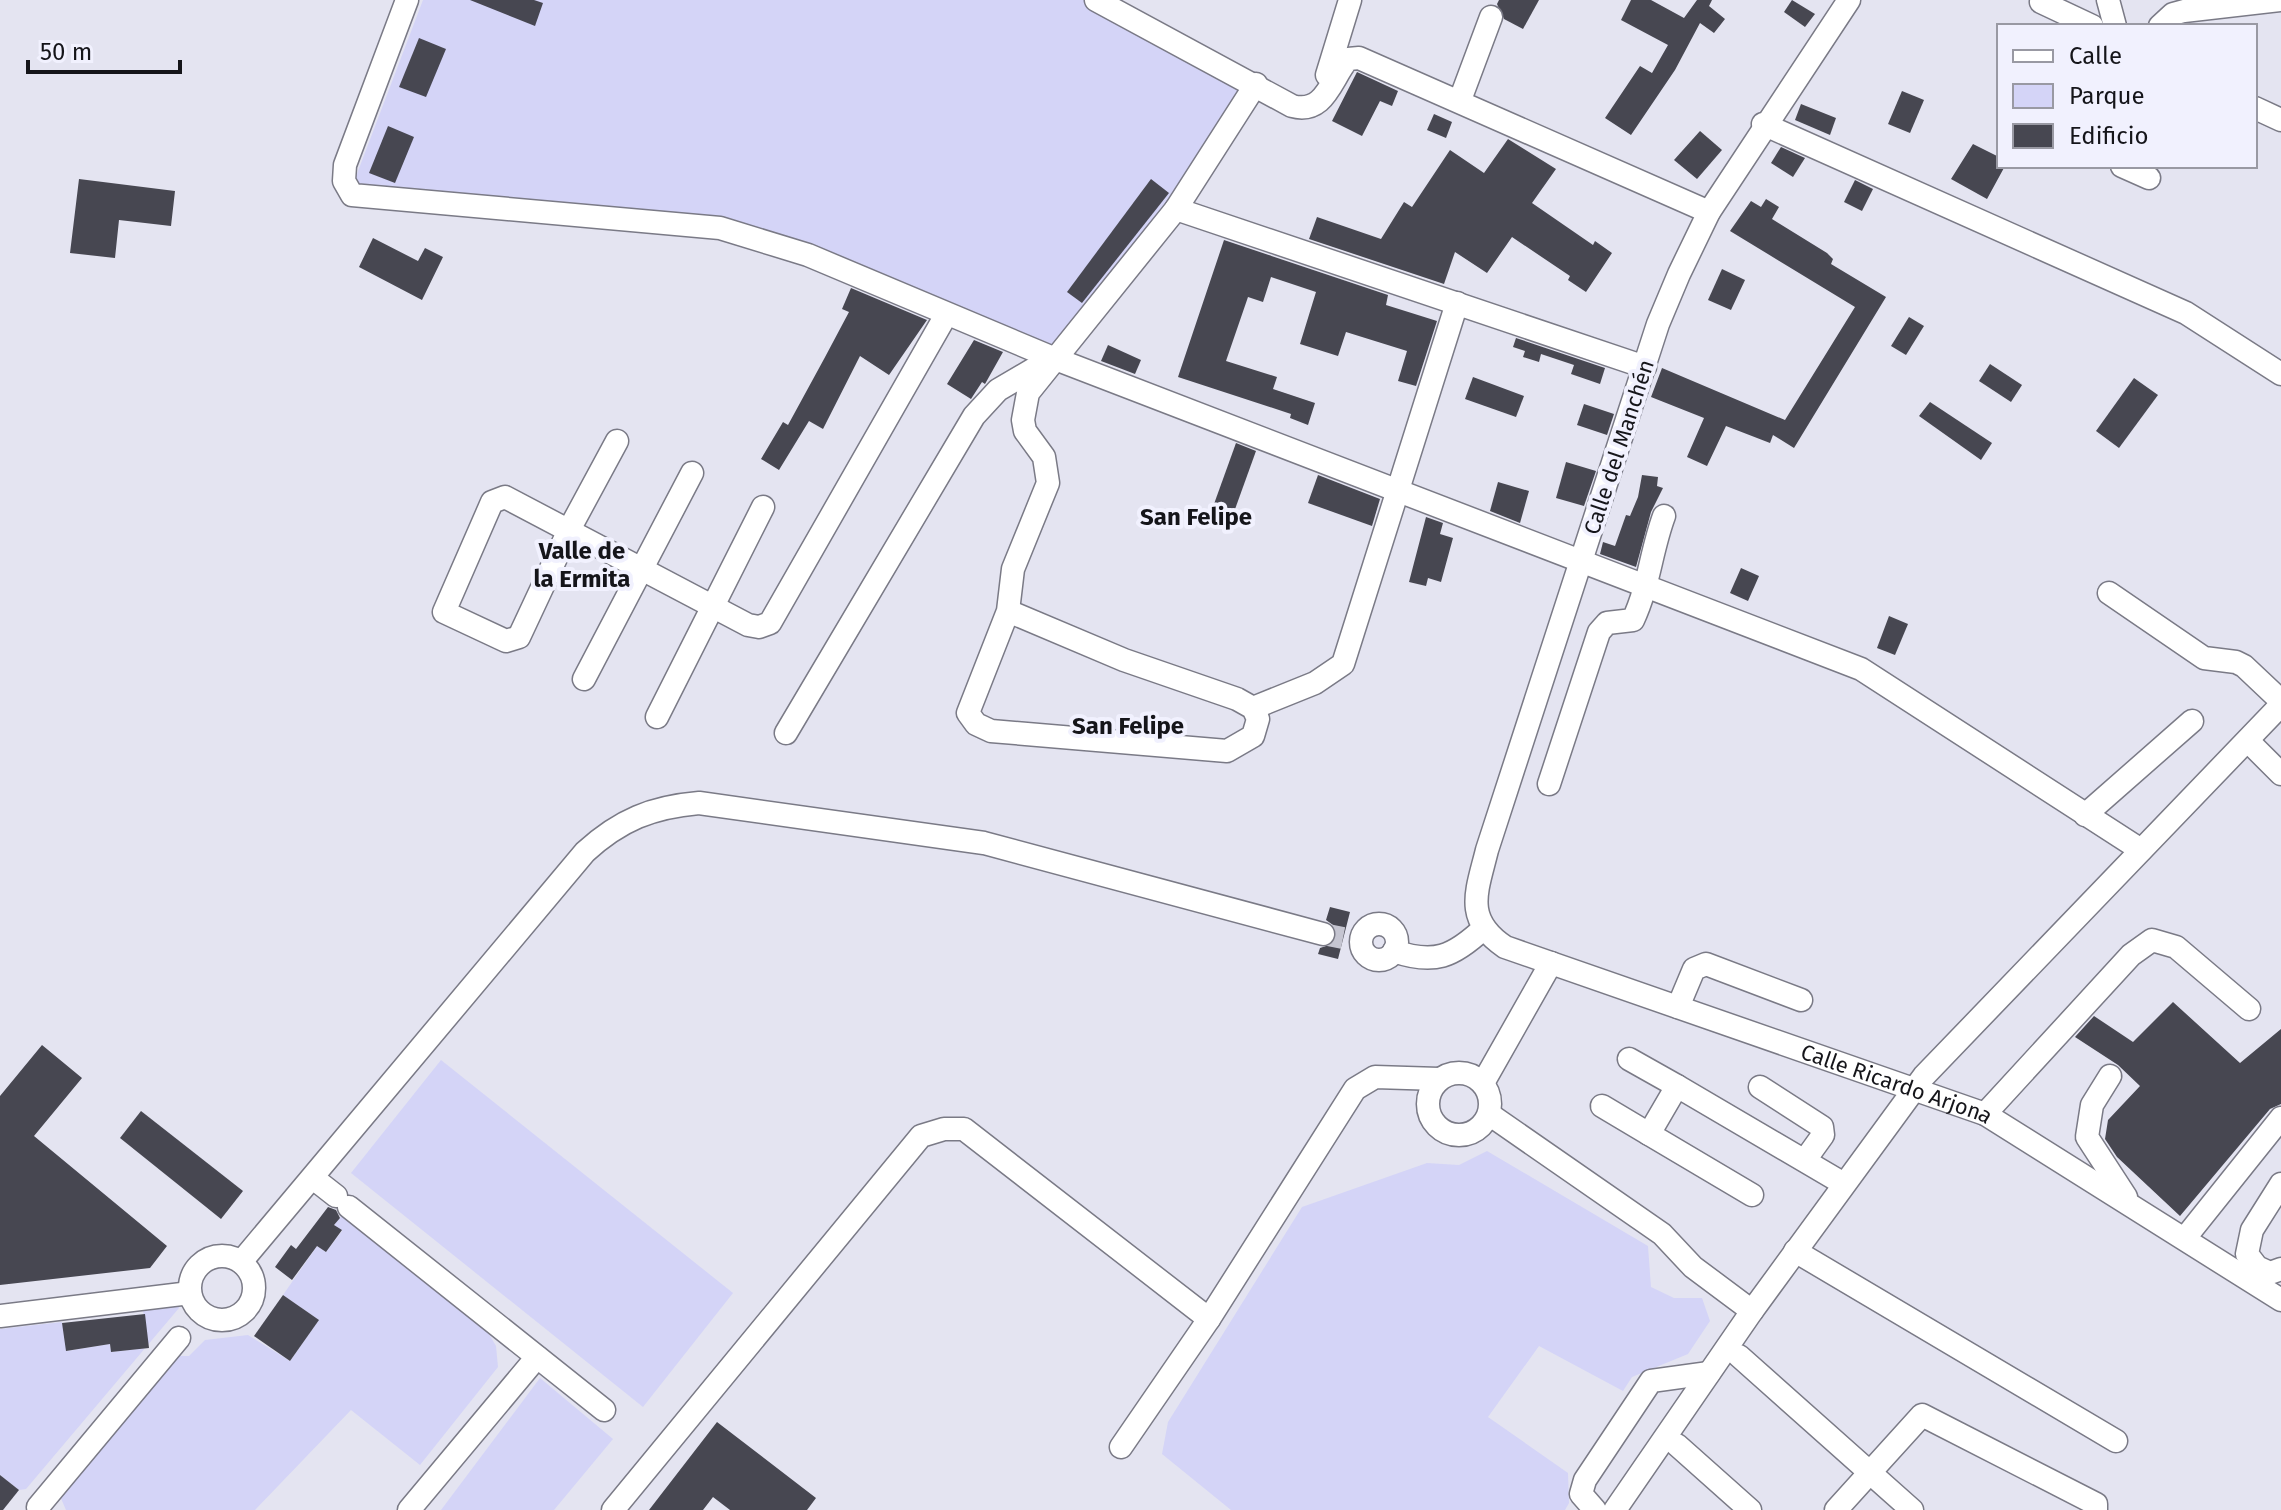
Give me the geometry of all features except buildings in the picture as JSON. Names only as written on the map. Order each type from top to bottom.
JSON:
[{"type":"street","points":[[407,0],[345,165],[344,181],[352,195],[720,228],[808,255],[1053,358],[1648,584],[1861,669],[2141,850]]},
{"type":"street","points":[[1096,0],[1298,107],[1310,107],[1324,97],[1344,64],[1353,57],[1460,100],[1709,212]]},
{"type":"street","points":[[1324,97],[1325,79],[1350,0]]},
{"type":"street","name":"Calle del Manchén","points":[[1484,928],[1475,902],[1487,850],[1658,324],[1709,212],[1763,124],[1849,0]]},
{"type":"street","points":[[2108,0],[2114,24]]},
{"type":"street","points":[[2162,24],[2173,14],[2184,11],[2281,0]]},
{"type":"street","points":[[2041,2],[2088,24]]},
{"type":"street","points":[[1460,100],[1491,17]]},
{"type":"street","points":[[1008,611],[1124,660],[1237,699],[1253,708],[1258,719],[1253,736],[1227,751],[991,731],[976,724],[968,713],[1008,611],[1013,569],[1046,491],[1049,475],[1044,457],[1025,431],[1023,410],[1028,393],[1053,358],[1176,209],[1256,84]]},
{"type":"street","points":[[1763,124],[2186,313],[2281,374]]},
{"type":"street","points":[[2126,168],[2149,178]]},
{"type":"street","points":[[1176,209],[1645,367]]},
{"type":"street","points":[[1253,708],[1315,683],[1343,664],[1457,303]]},
{"type":"street","points":[[617,441],[570,528],[514,642],[444,612],[492,502],[505,497],[570,528],[713,606],[759,627],[770,623],[946,315]]},
{"type":"street","points":[[786,733],[974,416],[998,390],[1053,358]]},
{"type":"street","points":[[584,679],[645,569],[692,473]]},
{"type":"street","points":[[657,717],[763,507]]},
{"type":"street","points":[[1549,784],[1599,632],[1607,623],[1633,620],[1648,584],[1653,545],[1664,516]]},
{"type":"street","points":[[1615,1510],[1752,1311],[1915,1089],[2281,703],[2244,666],[2204,658],[2109,593]]},
{"type":"street","points":[[2085,815],[2192,721]]},
{"type":"street","points":[[2248,741],[2281,774]]},
{"type":"street","points":[[241,1262],[585,852],[623,823],[667,806],[699,803],[984,843],[1342,938],[1373,960],[1384,960],[1394,951],[1422,961],[1435,958],[1460,948],[1484,928]]},
{"type":"street","name":"Calle Ricardo Arjona","points":[[1484,928],[1505,947],[1985,1114],[2281,1300]]},
{"type":"street","points":[[1985,1114],[2131,955],[2152,940],[2176,947],[2249,1009]]},
{"type":"street","points":[[1483,1083],[1551,963]]},
{"type":"street","points":[[1678,1007],[1694,969],[1706,964],[1801,1000]]},
{"type":"street","points":[[1629,1059],[1844,1184]]},
{"type":"street","points":[[1121,1447],[1209,1319],[1355,1089],[1375,1077],[1439,1079],[1453,1073],[1470,1074],[1483,1083],[1490,1098],[1489,1114],[1480,1128],[1465,1135],[1449,1133],[1435,1124],[1428,1109],[1430,1093],[1439,1079]]},
{"type":"street","points":[[2110,1076],[2092,1105],[2087,1137],[2132,1205]]},
{"type":"street","points":[[1649,1134],[1677,1086]]},
{"type":"street","points":[[1760,1087],[1822,1127],[1823,1135],[1805,1160]]},
{"type":"street","points":[[1602,1106],[1752,1195]]},
{"type":"street","points":[[1489,1114],[1662,1234],[1693,1267],[1752,1311]]},
{"type":"street","points":[[2185,1238],[2281,1118]]},
{"type":"street","points":[[613,1510],[921,1136],[964,1129],[1209,1319]]},
{"type":"street","points":[[313,1178],[604,1410]]},
{"type":"street","points":[[2281,1184],[2252,1230],[2247,1254],[2257,1267],[2270,1273],[2281,1269]]},
{"type":"street","points":[[1795,1251],[2116,1441]]},
{"type":"street","points":[[0,1316],[189,1317],[227,1319],[248,1307],[253,1283],[241,1262],[230,1256],[205,1260],[196,1269],[189,1317],[41,1509]]},
{"type":"street","points":[[1739,1356],[1912,1510]]},
{"type":"street","points":[[409,1510],[537,1357]]},
{"type":"street","points":[[1595,1510],[1581,1494],[1585,1480],[1651,1381],[1709,1373]]},
{"type":"street","points":[[1836,1510],[1922,1415],[2096,1504],[2096,1510]]},
{"type":"street","points":[[1677,1445],[1750,1510]]},
{"type":"green space","points":[[423,0],[1087,0],[1247,82],[1228,121],[1053,355],[719,225],[356,193],[355,179]]},
{"type":"green space","points":[[441,1060],[733,1293],[643,1407],[351,1173]]},
{"type":"green space","points":[[1487,1151],[1648,1246],[1651,1287],[1674,1298],[1702,1298],[1710,1321],[1688,1354],[1632,1377],[1623,1391],[1539,1346],[1488,1417],[1568,1473],[1569,1503],[1565,1510],[1231,1510],[1162,1454],[1168,1422],[1302,1207],[1427,1163],[1459,1165]]},
{"type":"green space","points":[[343,1214],[486,1329],[496,1346],[498,1367],[420,1465],[351,1410],[255,1510],[66,1510],[60,1496],[173,1356],[189,1356],[205,1340],[248,1335],[290,1361],[319,1320],[283,1295],[317,1246],[326,1252],[342,1231],[334,1225]]},
{"type":"green space","points":[[142,1303],[179,1304],[179,1308],[148,1345]]},
{"type":"green space","points":[[62,1322],[67,1351],[110,1344],[111,1352],[145,1348],[26,1489],[19,1490],[0,1475],[0,1329]]},
{"type":"green space","points":[[540,1378],[613,1439],[554,1510],[441,1510]]},
{"type":"tunnel","points":[[1323,934],[1343,938]]},
{"type":"district","name":"San Felipe","points":[[1196,517]]},
{"type":"district","name":"Valle de la Ermita","points":[[582,565]]},
{"type":"district","name":"San Felipe","points":[[1128,726]]}]
